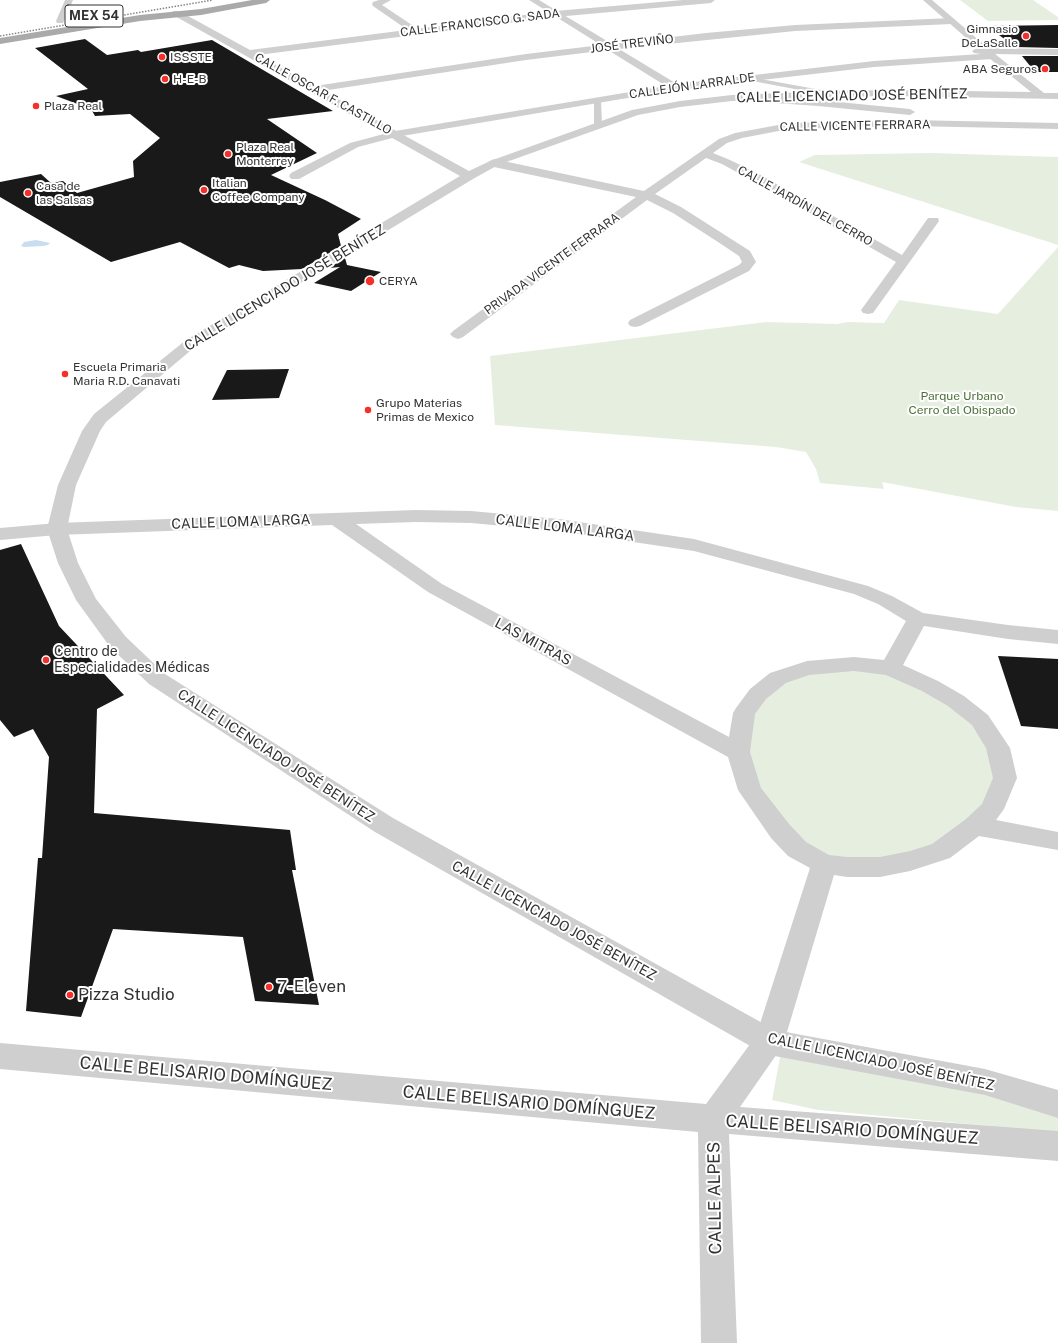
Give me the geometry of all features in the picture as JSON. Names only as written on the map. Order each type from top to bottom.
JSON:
[{"type":"main road","name":"MEX 54","points":[[1,45],[179,15],[190,9],[243,0]]},
{"type":"main road","points":[[1,45],[19,46],[266,0]]},
{"type":"street","points":[[60,21],[69,0]]},
{"type":"street","points":[[533,0],[607,47],[675,87]]},
{"type":"street","name":"CALLE FRANCISCO G. SADA","points":[[250,53],[555,14],[711,0]]},
{"type":"street","points":[[915,0],[939,21],[982,54],[1042,96]]},
{"type":"street","points":[[927,0],[952,21],[1010,83],[1024,95]]},
{"type":"street","points":[[384,4],[415,31]]},
{"type":"street","name":"CALLE OSCAR F. CASTILLO","points":[[179,15],[315,89],[469,176]]},
{"type":"street","name":"JOSÉ TREVIÑO","points":[[315,89],[526,57],[706,36],[795,28],[952,21]]},
{"type":"street","name":"CALLEJÓN LARRALDE","points":[[295,176],[354,145],[395,134],[675,87],[874,64],[982,54],[1058,52]]},
{"type":"street","points":[[747,78],[832,94]]},
{"type":"street","name":"CALLE LICENCIADO JOSÉ BENÍTEZ","points":[[1058,96],[890,93],[832,94],[732,98],[680,104],[636,112],[598,124],[494,163],[469,176],[191,343],[100,418],[91,431],[67,485],[57,529],[68,563],[86,600],[118,642],[157,679],[384,825],[770,1042],[985,1082],[1058,1104]]},
{"type":"street","points":[[732,98],[899,110],[942,116],[983,126]]},
{"type":"street","points":[[597,101],[598,124]]},
{"type":"street","name":"CALLE VICENTE FERRARA","points":[[646,195],[723,141],[739,135],[777,127],[908,123],[983,126],[1058,126]]},
{"type":"street","name":"CALLE JARDÍN DEL CERRO","points":[[705,154],[726,162],[755,177],[903,261]]},
{"type":"street","points":[[494,163],[646,195],[677,210],[723,238],[745,254],[749,262],[744,268],[635,322]]},
{"type":"street","name":"PRIVADA VICENTE FERRARA","points":[[458,334],[646,195]]},
{"type":"street","points":[[868,310],[933,221]]},
{"type":"street","name":"CALLE LOMA LARGA","points":[[0,534],[57,529],[416,516],[471,517],[559,526],[694,545],[861,590],[885,600],[918,619],[1008,632],[1058,637]]},
{"type":"street","name":"LAS MITRAS","points":[[336,519],[435,588],[738,752]]},
{"type":"street","points":[[890,668],[918,619]]},
{"type":"street","points":[[854,664],[890,668],[930,686],[956,701],[980,720],[998,748],[1005,778],[992,809],[975,826],[941,851],[910,861],[880,867],[824,864],[797,849],[780,831],[750,790],[738,752],[744,713],[758,694],[778,678],[807,668],[854,664]]},
{"type":"street","points":[[975,826],[1058,841]]},
{"type":"street","points":[[713,1119],[770,1042],[824,864]]},
{"type":"street","name":"CALLE BELISARIO DOMÍNGUEZ","points":[[0,1056],[713,1119],[1058,1146]]},
{"type":"street","name":"CALLE ALPES","points":[[713,1119],[719,1343]]},
{"type":"green space","points":[[960,0],[1033,0],[1058,17],[1058,20],[988,21]]},
{"type":"green space","points":[[931,153],[1058,157],[1058,245],[799,162],[815,155]]},
{"type":"green space","name":"Parque Urbano Cerro del Obispado","points":[[1058,247],[1058,511],[1016,507],[882,482],[884,489],[820,483],[816,469],[806,452],[776,447],[495,425],[490,356],[766,322],[837,324],[848,322],[884,323],[899,300],[998,314]]},
{"type":"green space","points":[[807,668],[890,668],[980,720],[1005,778],[941,851],[824,864],[750,790],[744,713]]},
{"type":"green space","points":[[781,1052],[1058,1109],[1058,1137],[990,1126],[818,1110],[772,1100]]},
{"type":"water","points":[[36,240],[50,243],[43,246],[21,246],[24,242]]},
{"type":"building","name":"Gimnasio DeLaSalle","points":[[1058,25],[1058,48],[1015,47],[987,26]]},
{"type":"building","name":"Plaza Real Monterrey","points":[[85,39],[107,55],[138,50],[141,52],[212,40],[333,111],[267,119],[317,153],[271,175],[325,200],[361,219],[338,234],[341,246],[302,269],[263,271],[239,265],[229,268],[180,242],[111,262],[0,197],[0,182],[41,174],[51,183],[63,181],[77,193],[134,177],[133,161],[160,138],[130,114],[95,116],[91,109],[56,96],[88,89],[35,48]]},
{"type":"building","points":[[1022,56],[1058,56],[1058,72],[1035,72]]},
{"type":"building","points":[[345,258],[347,265],[381,272],[351,291],[314,283],[340,267],[329,268]]},
{"type":"building","points":[[289,369],[279,398],[212,400],[227,370]]},
{"type":"building","points":[[21,544],[59,626],[124,695],[97,709],[94,813],[290,830],[296,870],[292,870],[319,1005],[255,1001],[243,937],[113,929],[81,1017],[26,1011],[38,858],[42,858],[49,757],[33,729],[14,737],[0,720],[0,550]]},
{"type":"building","points":[[998,656],[1058,659],[1058,729],[1021,726]]},
{"type":"railway","points":[[0,36],[213,0]]},
{"type":"place","name":"Gimnasio DeLaSalle","points":[[1026,36]]},
{"type":"place","name":"ISSSTE","points":[[162,57]]},
{"type":"place","name":"ABA Seguros","points":[[1045,69]]},
{"type":"place","name":"H-E-B","points":[[165,79]]},
{"type":"place","name":"Plaza Real","points":[[36,106]]},
{"type":"place","name":"Plaza Real Monterrey","points":[[228,154]]},
{"type":"place","name":"Italian Coffee Company","points":[[204,190]]},
{"type":"place","name":"Casa de las Salsas","points":[[28,193]]},
{"type":"place","name":"CERYA","points":[[370,281]]},
{"type":"place","name":"Escuela Primaria Maria R.D. Canavati","points":[[65,374]]},
{"type":"place","name":"Grupo Materias Primas de Mexico","points":[[368,410]]},
{"type":"place","name":"Centro de Especialidades Médicas","points":[[46,660]]},
{"type":"place","name":"7-Eleven","points":[[269,987]]},
{"type":"place","name":"Pizza Studio","points":[[70,995]]}]
